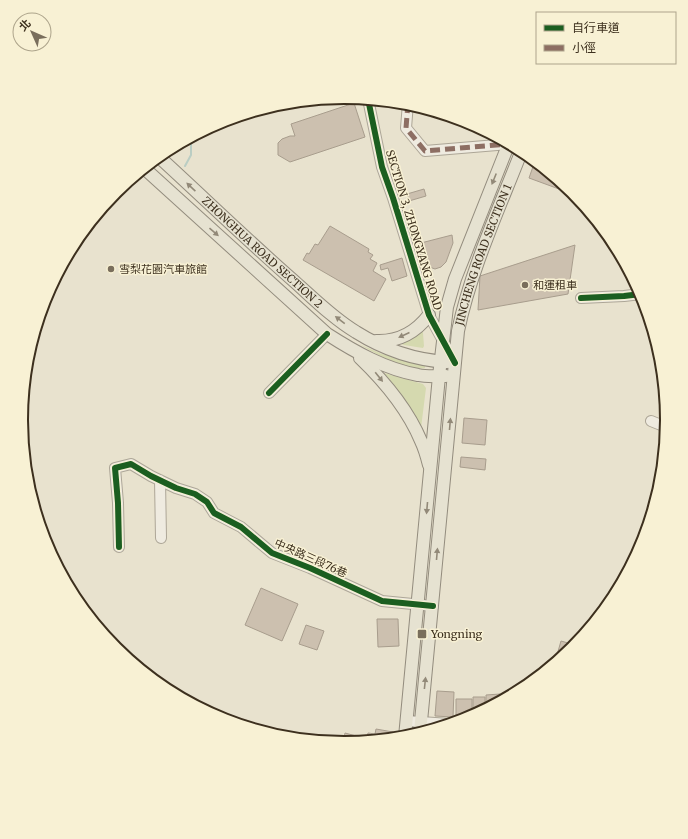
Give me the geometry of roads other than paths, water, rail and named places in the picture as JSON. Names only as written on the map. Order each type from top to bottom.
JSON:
[{"type":"main road","name":"JINCHENG ROAD SECTION 1","points":[[443,342],[451,290],[507,149]]},
{"type":"main road","name":"JINCHENG ROAD SECTION 1","points":[[455,363],[458,331],[466,296],[519,157]]},
{"type":"main road","name":"ZHONGHUA ROAD SECTION 2","points":[[165,159],[270,260],[336,318],[355,332],[407,355],[422,359],[455,363]]},
{"type":"main road","name":"ZHONGHUA ROAD SECTION 2","points":[[148,172],[327,334],[351,350]]},
{"type":"main road","points":[[373,341],[386,342],[410,333],[421,325],[428,315]]},
{"type":"main road","points":[[406,729],[443,342]]},
{"type":"main road","points":[[351,350],[372,360],[423,376],[454,376]]},
{"type":"main road","points":[[351,350],[375,373],[393,395],[410,420],[421,441],[431,469]]},
{"type":"main road","points":[[420,726],[455,363]]},
{"type":"street","name":"SECTION 3, ZHONGYANG ROAD","points":[[369,104],[382,167],[393,198],[428,315],[455,363]]},
{"type":"street","points":[[407,110],[406,128],[425,151],[498,144]]},
{"type":"street","points":[[581,298],[634,295]]},
{"type":"street","points":[[268,393],[327,334]]},
{"type":"street","points":[[652,421],[660,424]]},
{"type":"street","name":"中央路三段76巷","points":[[119,547],[118,503],[115,468],[131,464],[176,488],[195,494],[207,502],[214,513],[241,527],[272,553],[310,568],[382,601],[432,606]]},
{"type":"street","points":[[160,480],[161,538]]},
{"type":"street","points":[[407,721],[419,726]]},
{"type":"waterway","points":[[185,166],[191,155],[191,143]]},
{"type":"place","name":"雪梨花園汽車旅館","points":[[111,269]]},
{"type":"place","name":"和運租車","points":[[525,285]]},
{"type":"place","name":"Yongning","points":[[422,634]]}]
